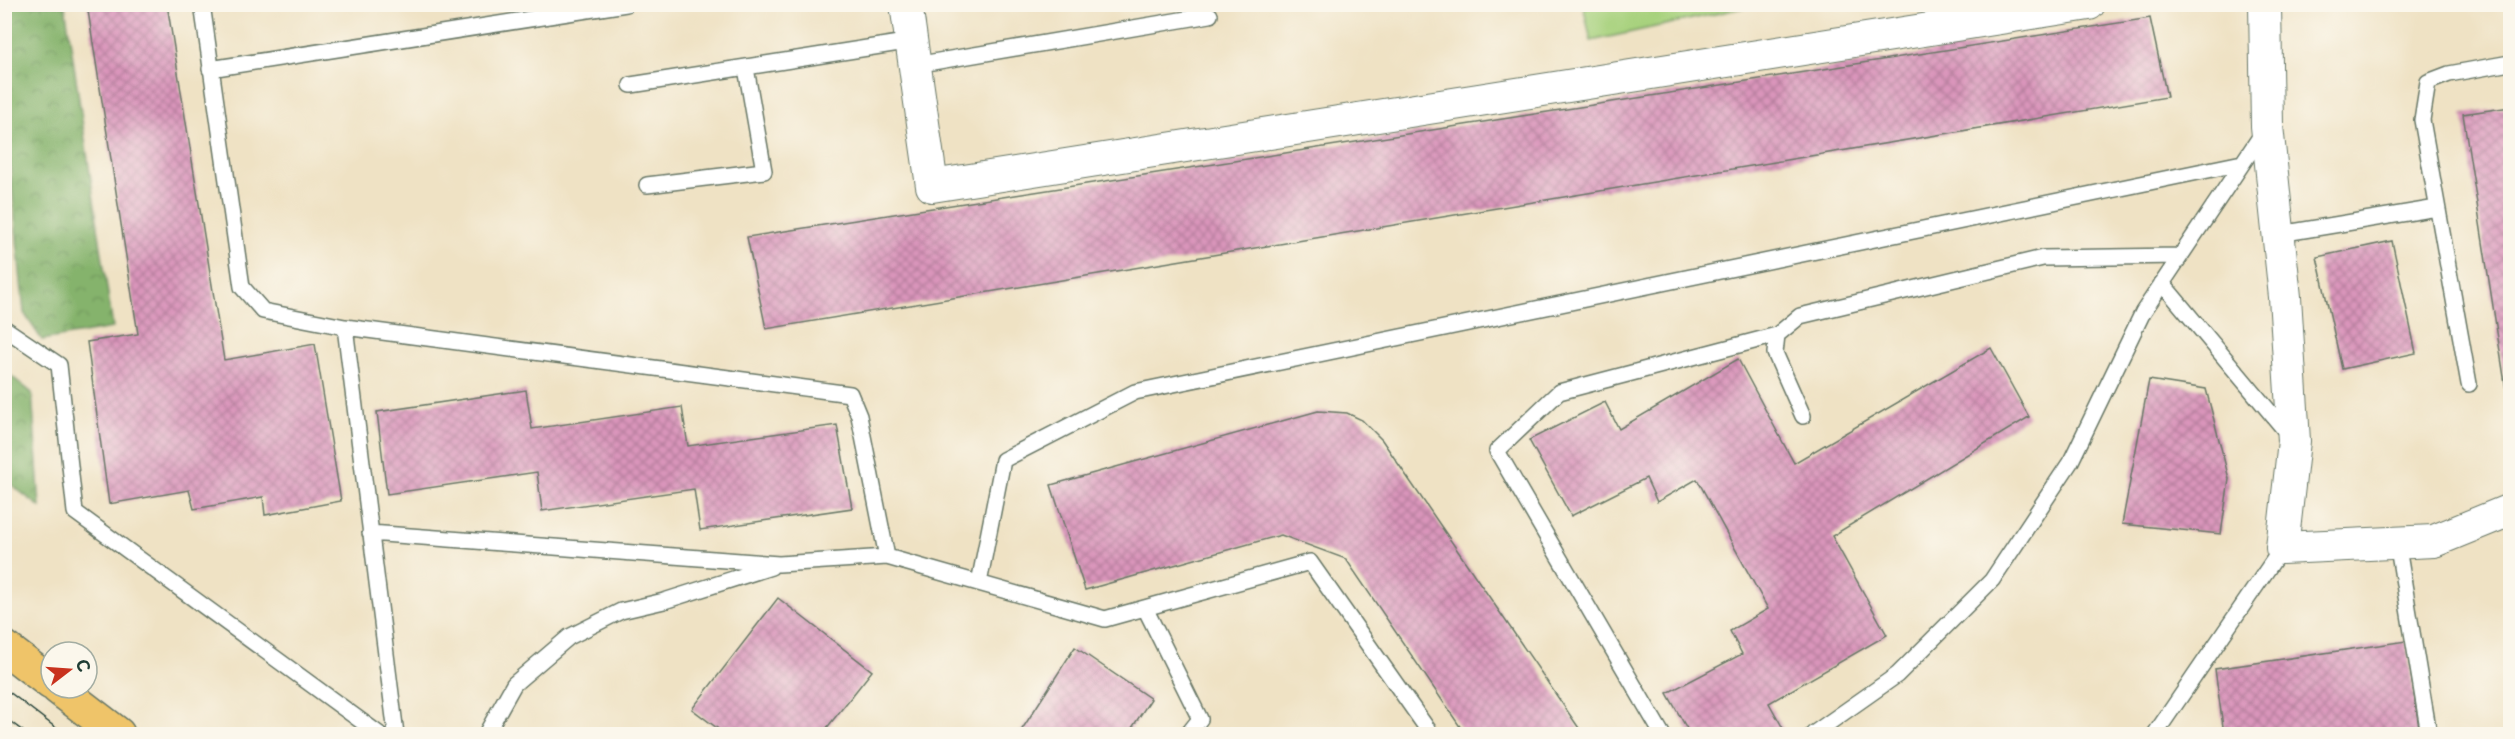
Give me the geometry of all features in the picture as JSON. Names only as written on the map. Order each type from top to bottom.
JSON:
[{"type":"main road","points":[[4,647],[39,674]]},
{"type":"main road","points":[[73,700],[118,735]]},
{"type":"street","points":[[906,4],[932,186],[2012,11],[2089,4]]},
{"type":"street","points":[[2265,4],[2267,126],[2285,297],[2294,441],[2282,548],[2434,541],[2511,510]]},
{"type":"lane","points":[[202,4],[242,287],[263,311],[345,327],[850,394],[859,416],[887,557]]},
{"type":"lane","points":[[210,69],[626,4]]},
{"type":"lane","points":[[631,85],[746,68],[913,53],[1210,15]]},
{"type":"lane","points":[[2469,384],[2422,120],[2428,82],[2449,74],[2511,63]]},
{"type":"lane","points":[[647,185],[764,171],[746,68]]},
{"type":"lane","points":[[1814,735],[1897,675],[1992,580],[2071,461],[2143,312],[2267,126]]},
{"type":"lane","points":[[979,583],[1003,460],[1135,392],[2242,164]]},
{"type":"lane","points":[[2279,234],[2437,208]]},
{"type":"lane","points":[[1662,735],[1497,451],[1559,392],[1777,335],[1800,316],[2043,258],[2180,256]]},
{"type":"lane","points":[[2162,283],[2294,441]]},
{"type":"lane","points":[[345,327],[396,735]]},
{"type":"lane","points":[[4,328],[59,365],[75,512],[379,735]]},
{"type":"lane","points":[[1777,335],[1775,353],[1803,416]]},
{"type":"lane","points":[[370,533],[779,564],[887,557],[1105,619],[1310,562],[1431,735]]},
{"type":"lane","points":[[2397,543],[2429,735]]},
{"type":"lane","points":[[2155,735],[2282,548]]},
{"type":"lane","points":[[486,735],[514,684],[569,637],[621,611],[664,601],[779,564]]},
{"type":"lane","points":[[1144,608],[1200,719],[1188,735]]},
{"type":"green space","points":[[1583,4],[1756,5],[1591,41]]},
{"type":"green space","points":[[4,5],[65,5],[113,328],[42,340],[24,313],[5,114]]},
{"type":"green space","points":[[5,371],[32,393],[40,507],[5,480]]},
{"type":"building","points":[[87,4],[167,4],[224,360],[315,344],[341,501],[265,515],[263,497],[194,509],[189,490],[109,504],[87,342],[138,334]]},
{"type":"building","points":[[2150,18],[2167,97],[766,329],[747,237]]},
{"type":"building","points":[[2510,107],[2510,409],[2509,409],[2463,114]]},
{"type":"building","points":[[2392,241],[2416,353],[2342,369],[2317,257]]},
{"type":"building","points":[[1991,348],[2029,417],[1832,536],[1887,635],[1769,703],[1784,730],[1774,734],[1690,734],[1667,693],[1742,654],[1730,631],[1768,609],[1697,479],[1657,502],[1646,478],[1571,516],[1529,440],[1605,402],[1619,429],[1738,359],[1794,463]]},
{"type":"building","points":[[2149,380],[2206,389],[2229,479],[2221,534],[2122,524]]},
{"type":"building","points":[[526,390],[532,429],[682,407],[688,446],[837,425],[852,508],[700,530],[694,489],[542,511],[537,472],[387,494],[377,412]]},
{"type":"building","points":[[1318,411],[1347,413],[1362,420],[1382,440],[1583,734],[1465,734],[1346,559],[1281,535],[1085,590],[1051,485]]},
{"type":"building","points":[[778,598],[872,671],[822,734],[725,734],[692,709]]},
{"type":"building","points":[[2406,641],[2420,734],[2224,734],[2215,669]]},
{"type":"building","points":[[1075,647],[1151,699],[1128,734],[1019,734]]},
{"type":"tram line","points":[[4,688],[64,734]]},
{"type":"tram line","points":[[4,717],[27,734]]}]
